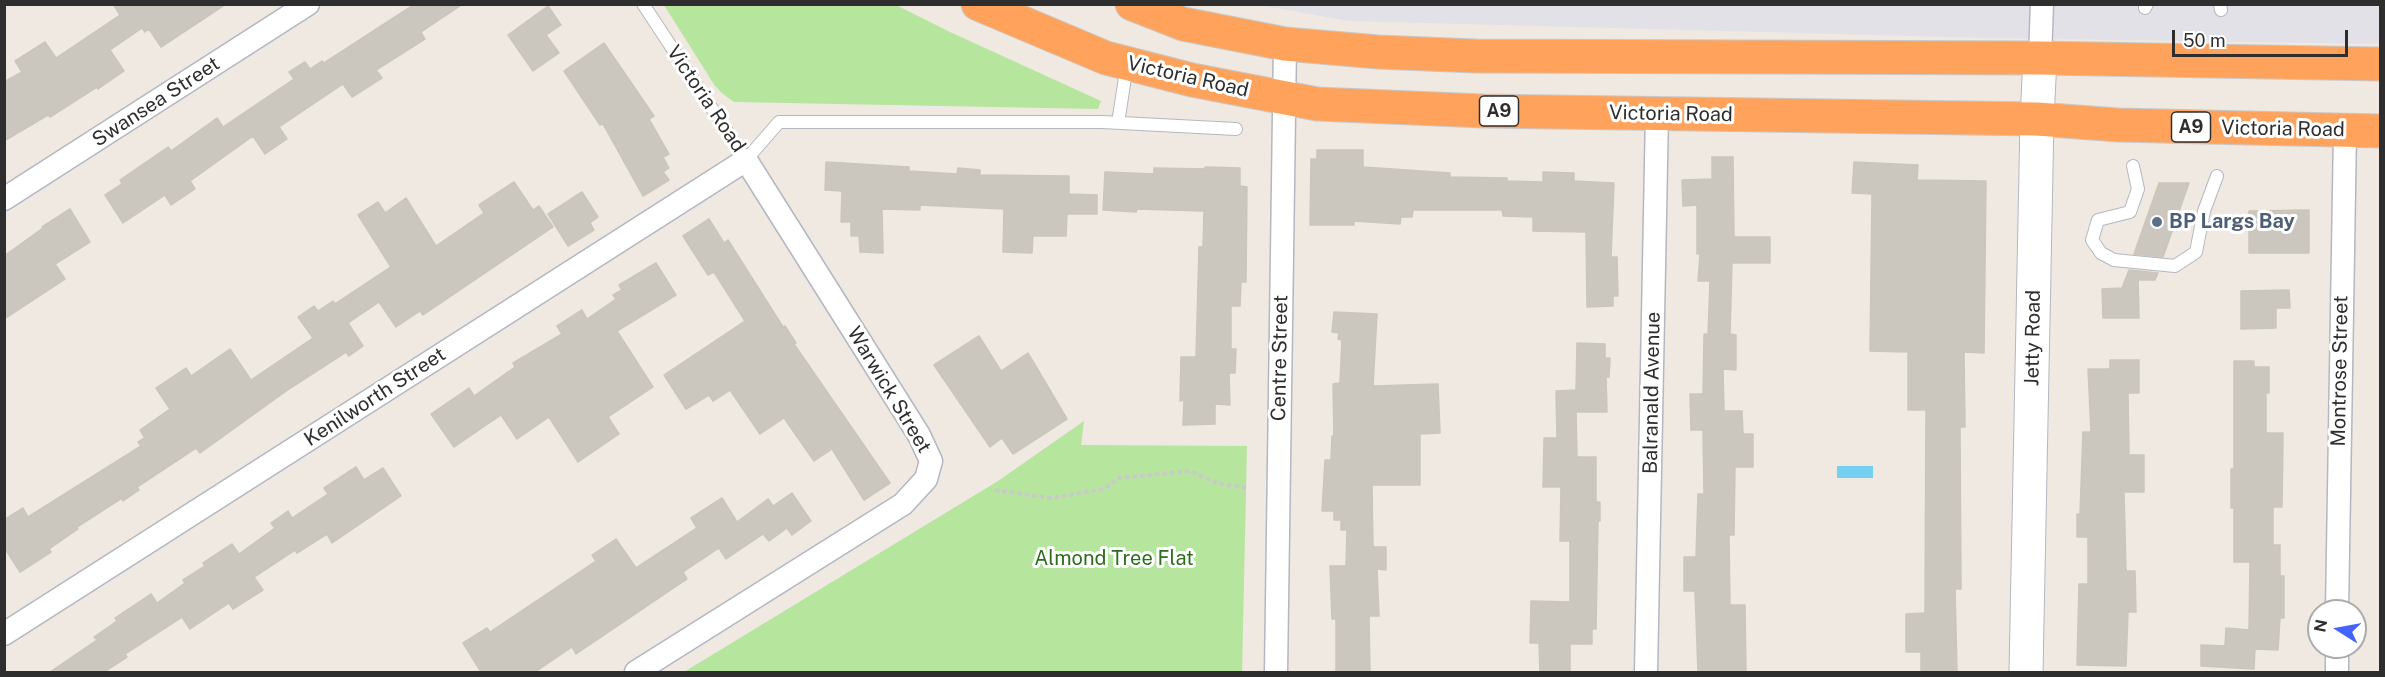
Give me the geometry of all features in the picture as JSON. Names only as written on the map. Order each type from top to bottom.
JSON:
[{"type":"highway","name":"Victoria Road","points":[[978,4],[1106,58],[1192,80],[1317,104],[1387,108],[2037,119],[2118,125],[2380,131]]},
{"type":"highway","points":[[1132,4],[1183,24],[1285,44],[1378,52],[1475,56],[2040,58],[2380,64]]},
{"type":"street","name":"Swansea Street","points":[[4,199],[308,4]]},
{"type":"street","name":"Jetty Road","points":[[2026,672],[2037,119],[2042,4]]},
{"type":"street","name":"Centre Street","points":[[1276,672],[1285,44]]},
{"type":"street","name":"Balranald Avenue","points":[[1646,672],[1657,113]]},
{"type":"street","name":"Montrose Street","points":[[2337,599],[2344,131]]},
{"type":"street","name":"Kenilworth Street","points":[[4,634],[746,160]]},
{"type":"street","name":"Warwick Street","points":[[636,672],[903,504],[926,479],[931,461],[919,435],[746,160]]},
{"type":"lane","name":"Victoria Road","points":[[643,4],[746,160],[779,122],[1118,123],[1236,129]]},
{"type":"lane","points":[[1118,123],[1128,63]]},
{"type":"lane","points":[[2133,166],[2138,189],[2130,212],[2098,220],[2092,240],[2101,253],[2114,260],[2175,266],[2196,252],[2204,211],[2217,176]]},
{"type":"path","points":[[995,490],[1051,498],[1104,489],[1119,478],[1190,471],[1217,483],[1246,488]]},
{"type":"shaded area","points":[[2380,4],[2380,44],[1985,38],[1349,21],[1259,5]]},
{"type":"green space","points":[[664,5],[896,5],[1101,101],[1098,109],[734,102],[715,86]]},
{"type":"green space","name":"Almond Tree Flat","points":[[1084,421],[1081,445],[1247,446],[1242,672],[684,672],[998,481]]},
{"type":"water","points":[[1837,466],[1873,466],[1873,478],[1837,478]]},
{"type":"building","points":[[113,4],[226,4],[161,47],[149,29],[145,32],[142,28],[110,50],[124,71],[50,117],[48,115],[4,141],[4,82],[22,72],[15,61],[45,42],[56,58],[120,15]]},
{"type":"building","points":[[415,4],[463,4],[421,32],[425,39],[376,70],[382,78],[352,97],[343,84],[279,127],[287,139],[265,154],[253,136],[190,181],[195,189],[171,205],[165,195],[123,223],[105,195],[122,184],[120,180],[168,147],[171,151],[217,118],[223,127],[294,79],[289,72],[305,62],[310,69],[322,61],[324,63]]},
{"type":"building","points":[[548,6],[561,25],[546,35],[559,53],[533,71],[508,35]]},
{"type":"building","points":[[604,43],[654,116],[649,119],[669,154],[663,157],[669,168],[663,172],[669,180],[643,196],[603,124],[600,125],[564,71]]},
{"type":"building","points":[[1317,150],[1363,150],[1363,167],[1450,173],[1450,177],[1507,178],[1507,181],[1543,182],[1543,172],[1574,173],[1574,181],[1614,183],[1611,257],[1617,257],[1618,296],[1613,296],[1613,306],[1587,307],[1586,232],[1533,231],[1533,217],[1503,216],[1502,210],[1413,210],[1412,217],[1401,217],[1400,224],[1354,221],[1354,225],[1310,225],[1311,159],[1317,159]]},
{"type":"building","points":[[1712,157],[1733,157],[1734,237],[1770,237],[1770,263],[1732,263],[1730,334],[1736,335],[1736,370],[1723,369],[1724,411],[1742,411],[1743,434],[1753,434],[1753,467],[1735,467],[1734,535],[1729,535],[1730,605],[1745,605],[1746,672],[1698,672],[1695,591],[1684,591],[1684,557],[1696,557],[1698,494],[1704,494],[1703,430],[1691,430],[1690,394],[1703,394],[1704,334],[1708,334],[1710,281],[1698,281],[1700,254],[1697,254],[1697,205],[1683,206],[1682,180],[1712,179]]},
{"type":"building","points":[[826,162],[909,167],[909,171],[957,174],[958,168],[980,170],[980,175],[1069,176],[1069,194],[1097,195],[1097,214],[1067,214],[1066,236],[1033,236],[1032,253],[1003,252],[1004,209],[920,205],[920,210],[882,209],[883,253],[860,252],[859,236],[851,236],[851,222],[841,222],[842,191],[825,190]]},
{"type":"building","points":[[1854,162],[1918,165],[1917,180],[1986,181],[1984,353],[1964,352],[1965,427],[1960,427],[1961,589],[1955,589],[1957,672],[1921,672],[1921,652],[1906,652],[1906,614],[1925,613],[1926,410],[1908,410],[1908,352],[1870,351],[1872,194],[1852,193]]},
{"type":"building","points":[[1205,167],[1240,168],[1240,186],[1247,187],[1246,282],[1241,282],[1240,306],[1231,306],[1231,349],[1236,349],[1235,373],[1229,373],[1230,405],[1215,404],[1215,424],[1183,425],[1184,400],[1180,401],[1181,357],[1196,357],[1199,247],[1203,247],[1204,211],[1103,210],[1105,172],[1154,174],[1154,168],[1205,169]]},
{"type":"building","points":[[514,182],[533,210],[539,206],[553,227],[423,315],[420,311],[396,327],[379,302],[348,323],[363,346],[349,356],[346,352],[289,389],[200,453],[196,448],[137,487],[139,490],[123,501],[122,498],[77,527],[78,529],[49,549],[51,552],[20,572],[4,547],[4,520],[23,508],[28,517],[141,446],[138,442],[145,438],[140,430],[170,409],[156,388],[186,368],[191,376],[230,349],[251,380],[313,338],[298,317],[314,306],[318,311],[333,301],[335,304],[391,267],[358,215],[378,202],[385,213],[406,198],[436,246],[484,213],[479,205]]},
{"type":"building","points":[[2159,183],[2189,183],[2163,257],[2134,254]]},
{"type":"building","points":[[582,192],[598,217],[590,223],[594,230],[568,246],[548,214]]},
{"type":"building","points":[[70,209],[90,242],[55,264],[65,279],[4,319],[4,256]]},
{"type":"building","points":[[2309,210],[2309,253],[2249,253],[2249,211]]},
{"type":"building","points":[[709,219],[724,243],[728,240],[783,327],[785,326],[796,343],[794,344],[890,483],[864,500],[832,449],[814,461],[784,418],[760,434],[730,390],[713,401],[709,395],[686,409],[664,375],[745,321],[714,272],[708,275],[683,236]]},
{"type":"building","points":[[656,263],[676,295],[617,331],[653,387],[608,417],[619,434],[578,462],[549,417],[517,439],[501,415],[454,447],[431,414],[469,388],[474,396],[515,367],[513,363],[562,334],[557,326],[582,310],[587,319],[616,299],[613,295],[622,290],[619,285]]},
{"type":"building","points":[[2129,270],[2158,273],[2155,280],[2138,280],[2139,318],[2103,318],[2102,289],[2122,288]]},
{"type":"building","points":[[2289,290],[2290,308],[2276,308],[2276,328],[2241,329],[2241,291]]},
{"type":"building","points":[[1334,312],[1377,314],[1373,386],[1438,384],[1440,433],[1420,434],[1420,485],[1372,485],[1373,547],[1386,547],[1386,570],[1377,569],[1379,616],[1369,616],[1370,672],[1336,672],[1336,619],[1332,619],[1330,566],[1346,566],[1347,530],[1341,530],[1341,520],[1334,520],[1334,511],[1322,511],[1325,460],[1331,460],[1332,436],[1334,436],[1333,384],[1340,383],[1342,340],[1338,339],[1339,333],[1332,332]]},
{"type":"building","points":[[979,336],[1001,371],[1028,353],[1067,419],[1013,454],[1002,438],[990,447],[934,365]]},
{"type":"building","points":[[1577,343],[1605,344],[1605,358],[1610,358],[1609,377],[1606,377],[1607,412],[1576,412],[1577,457],[1596,457],[1596,502],[1600,502],[1600,521],[1598,521],[1596,629],[1592,629],[1592,644],[1570,644],[1570,672],[1540,672],[1539,643],[1530,643],[1531,601],[1570,602],[1570,541],[1560,541],[1561,487],[1543,487],[1544,438],[1557,438],[1556,391],[1576,390]]},
{"type":"building","points":[[2110,360],[2139,360],[2139,393],[2128,393],[2129,455],[2144,455],[2144,492],[2124,492],[2126,571],[2135,571],[2136,612],[2128,612],[2126,666],[2077,665],[2079,584],[2088,584],[2088,537],[2077,537],[2077,514],[2080,514],[2083,432],[2091,432],[2088,369],[2110,369]]},
{"type":"building","points":[[2234,361],[2254,361],[2254,367],[2269,367],[2269,393],[2266,393],[2266,433],[2283,433],[2282,507],[2273,507],[2273,545],[2280,545],[2280,576],[2284,576],[2284,618],[2280,618],[2278,650],[2255,649],[2254,669],[2201,666],[2201,645],[2225,646],[2226,628],[2249,630],[2250,562],[2234,562],[2231,469],[2234,469]]},
{"type":"building","points":[[356,467],[364,480],[383,468],[401,496],[332,543],[327,534],[297,553],[295,550],[254,577],[263,590],[233,609],[229,603],[190,629],[182,617],[125,654],[127,657],[104,672],[50,672],[97,640],[94,637],[117,621],[115,618],[151,594],[157,603],[185,583],[183,580],[205,566],[203,563],[232,544],[239,554],[275,528],[271,523],[288,511],[292,518],[328,494],[324,488]]},
{"type":"building","points":[[792,493],[811,521],[792,535],[787,528],[769,541],[763,534],[726,559],[719,548],[683,572],[687,579],[576,654],[572,647],[535,672],[481,672],[463,643],[487,628],[490,632],[596,561],[592,555],[616,539],[636,568],[697,528],[691,518],[722,498],[737,522],[768,499],[773,506]]},
{"type":"place","name":"BP Largs Bay","points":[[2157,222]]}]
